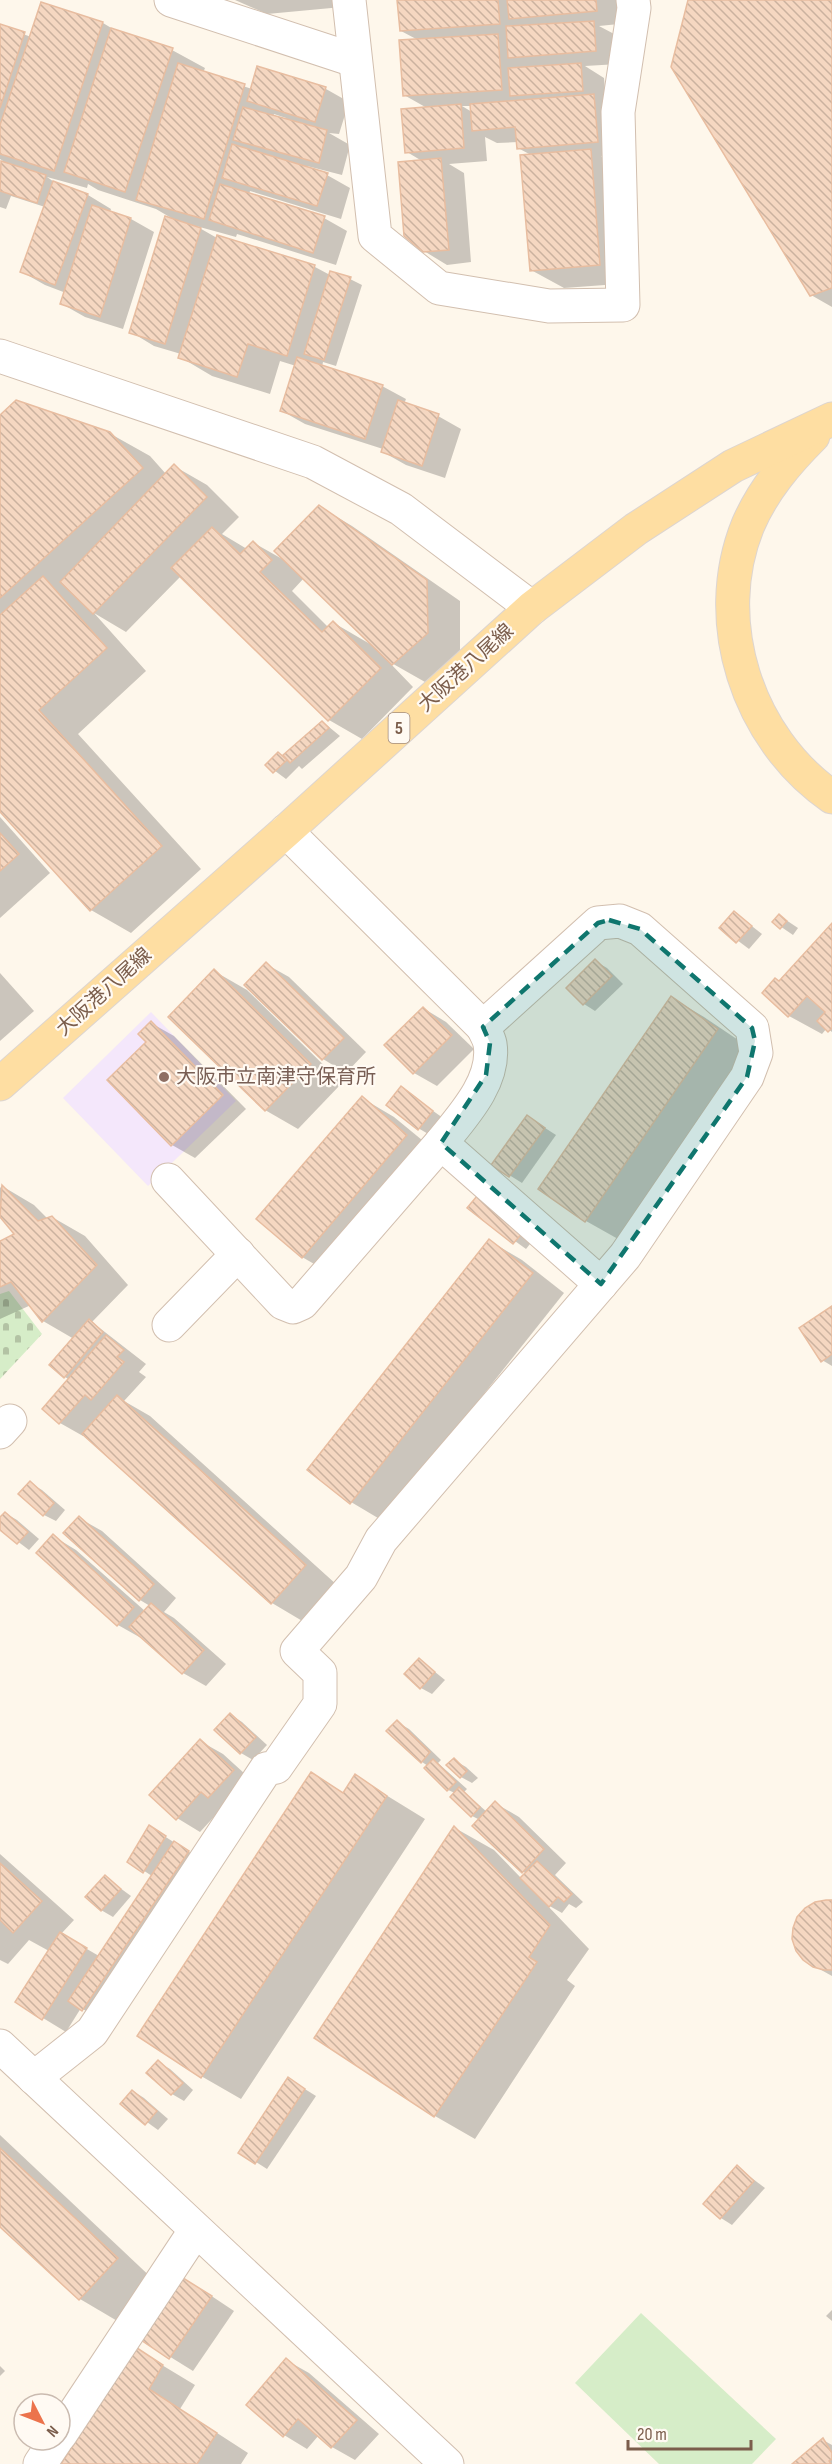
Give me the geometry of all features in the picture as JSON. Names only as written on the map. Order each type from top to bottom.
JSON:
[{"type":"main road","name":"大阪港八尾線","points":[[0,1084],[286,831],[532,608],[636,529],[733,466],[832,421]]},
{"type":"main road","name":"大阪港八尾線","points":[[832,421],[782,473],[759,510],[740,566],[736,624],[738,645],[751,690],[766,724],[786,753],[832,795]]},
{"type":"street","points":[[171,0],[354,60]]},
{"type":"street","points":[[349,0],[375,236],[440,288],[549,306],[623,305],[618,112],[634,8],[633,0]]},
{"type":"street","points":[[5,364],[313,462],[401,509],[532,608]]},
{"type":"street","points":[[168,1180],[283,1303],[293,1307],[302,1303],[441,1143],[463,1116],[486,1075],[490,1059],[490,1043],[483,1027],[286,831]]},
{"type":"street","points":[[34,2078],[92,2032],[266,1769],[276,1767],[320,1704],[320,1673],[297,1651],[361,1576],[381,1540],[625,1256],[747,1077],[756,1053],[752,1028],[640,929],[631,923],[609,920],[598,923],[483,1027]]},
{"type":"street","points":[[441,1143],[601,1284]]},
{"type":"street","points":[[169,1325],[238,1254]]},
{"type":"street","points":[[0,2046],[195,2231],[447,2464]]},
{"type":"street","points":[[72,2417],[195,2231]]},
{"type":"highlighted area","points":[[609,920],[640,929],[752,1028],[755,1041],[747,1077],[601,1284],[441,1143],[486,1075],[490,1043],[483,1027],[598,923]]},
{"type":"shaded area","points":[[151,1012],[236,1101],[148,1186],[63,1098]]},
{"type":"green space","points":[[9,1291],[42,1334],[0,1379],[0,1294]]},
{"type":"green space","points":[[641,2313],[776,2439],[752,2464],[659,2464],[575,2383]]},
{"type":"building","points":[[397,0],[498,0],[500,24],[400,31]]},
{"type":"building","points":[[507,0],[596,0],[597,11],[509,19]]},
{"type":"building","points":[[688,0],[832,0],[832,288],[810,296],[671,67]]},
{"type":"building","points":[[41,2],[103,22],[54,171],[0,154],[0,125]]},
{"type":"building","points":[[594,21],[596,51],[508,58],[506,26]]},
{"type":"building","points":[[0,24],[25,32],[0,108]]},
{"type":"building","points":[[111,28],[173,48],[125,192],[64,172]]},
{"type":"building","points":[[498,34],[502,90],[403,96],[399,40]]},
{"type":"building","points":[[178,63],[245,84],[204,219],[136,200]]},
{"type":"building","points":[[581,63],[583,91],[510,96],[508,68]]},
{"type":"building","points":[[257,66],[326,87],[315,122],[247,101]]},
{"type":"building","points":[[594,94],[598,142],[517,149],[515,127],[472,131],[470,104]]},
{"type":"building","points":[[461,104],[464,148],[405,153],[401,109]]},
{"type":"building","points":[[243,107],[327,130],[319,163],[233,140]]},
{"type":"building","points":[[232,144],[328,173],[317,206],[222,178]]},
{"type":"building","points":[[591,149],[600,265],[530,271],[520,155]]},
{"type":"building","points":[[441,158],[449,250],[423,252],[404,236],[398,162]]},
{"type":"building","points":[[1,161],[46,175],[37,203],[0,191]]},
{"type":"building","points":[[53,181],[88,194],[55,285],[20,272]]},
{"type":"building","points":[[220,184],[325,216],[313,253],[209,220]]},
{"type":"building","points":[[92,205],[131,218],[100,317],[60,304]]},
{"type":"building","points":[[165,216],[201,228],[165,344],[129,333]]},
{"type":"building","points":[[217,235],[315,265],[287,356],[248,344],[237,377],[178,358]]},
{"type":"building","points":[[330,271],[351,277],[324,360],[304,354]]},
{"type":"building","points":[[297,357],[383,385],[365,439],[280,411]]},
{"type":"building","points":[[16,400],[110,432],[143,468],[0,598],[0,415]]},
{"type":"building","points":[[398,400],[439,414],[422,466],[381,452]]},
{"type":"building","points":[[174,464],[207,497],[93,614],[60,582]]},
{"type":"building","points":[[319,505],[427,580],[428,633],[392,665],[274,551]]},
{"type":"building","points":[[212,527],[240,554],[253,541],[272,560],[260,572],[322,632],[333,621],[381,668],[328,721],[171,568]]},
{"type":"building","points":[[43,576],[107,648],[39,710],[162,846],[90,911],[0,812],[0,615]]},
{"type":"building","points":[[322,721],[329,728],[290,763],[283,755]]},
{"type":"building","points":[[278,752],[287,760],[273,773],[265,765]]},
{"type":"building","points":[[0,833],[19,854],[0,871]]},
{"type":"building","points":[[734,911],[752,926],[736,943],[719,928]]},
{"type":"building","points":[[779,914],[787,921],[780,929],[772,922]]},
{"type":"building","points":[[832,923],[832,1028],[828,1032],[817,1021],[825,1012],[807,996],[788,1017],[762,993],[775,978],[779,981]]},
{"type":"building","points":[[595,959],[612,976],[583,1005],[566,988]]},
{"type":"building","points":[[266,962],[344,1038],[322,1060],[244,985]]},
{"type":"building","points":[[214,969],[311,1064],[265,1111],[168,1017]]},
{"type":"building","points":[[671,996],[718,1029],[585,1222],[538,1189]]},
{"type":"building","points":[[423,1007],[452,1035],[413,1074],[384,1045]]},
{"type":"building","points":[[151,1021],[223,1095],[171,1146],[107,1080],[146,1042],[138,1034]]},
{"type":"building","points":[[401,1086],[433,1111],[418,1130],[386,1105]]},
{"type":"building","points":[[362,1096],[407,1135],[302,1258],[256,1219]]},
{"type":"building","points":[[527,1115],[545,1128],[509,1177],[491,1165]]},
{"type":"building","points":[[2,1185],[38,1221],[52,1216],[97,1265],[42,1322],[11,1282],[0,1287],[0,1241],[14,1234],[0,1217]]},
{"type":"building","points":[[477,1196],[523,1232],[513,1244],[467,1208]]},
{"type":"building","points":[[489,1239],[533,1273],[350,1504],[307,1470]]},
{"type":"building","points":[[832,1306],[832,1354],[821,1362],[799,1328]]},
{"type":"building","points":[[89,1319],[103,1332],[64,1378],[49,1365]]},
{"type":"building","points":[[106,1335],[124,1350],[117,1357],[124,1362],[91,1400],[85,1395],[59,1424],[42,1409]]},
{"type":"building","points":[[117,1395],[306,1565],[271,1604],[82,1434]]},
{"type":"building","points":[[30,1481],[54,1503],[43,1516],[18,1494]]},
{"type":"building","points":[[5,1512],[28,1532],[17,1544],[0,1530],[0,1517]]},
{"type":"building","points":[[79,1516],[154,1584],[139,1601],[63,1533]]},
{"type":"building","points":[[53,1534],[134,1607],[117,1626],[36,1553]]},
{"type":"building","points":[[151,1603],[204,1650],[182,1674],[129,1627]]},
{"type":"building","points":[[419,1658],[435,1672],[420,1689],[404,1674]]},
{"type":"building","points":[[230,1713],[256,1737],[240,1754],[214,1730]]},
{"type":"building","points":[[397,1720],[430,1752],[421,1763],[386,1731]]},
{"type":"building","points":[[200,1739],[234,1770],[208,1798],[201,1792],[176,1820],[149,1795]]},
{"type":"building","points":[[454,1758],[467,1771],[460,1778],[446,1765]]},
{"type":"building","points":[[433,1759],[456,1782],[447,1791],[424,1768]]},
{"type":"building","points":[[311,1772],[343,1793],[355,1774],[387,1796],[201,2078],[137,2036]]},
{"type":"building","points":[[459,1787],[480,1807],[471,1817],[450,1797]]},
{"type":"building","points":[[495,1801],[544,1849],[522,1873],[472,1826]]},
{"type":"building","points":[[149,1825],[166,1836],[143,1873],[127,1862]]},
{"type":"building","points":[[454,1826],[550,1925],[529,1957],[537,1962],[434,2117],[314,2038]]},
{"type":"building","points":[[174,1841],[189,1851],[82,2011],[68,2001]]},
{"type":"building","points":[[537,1861],[572,1894],[564,1902],[558,1897],[549,1907],[520,1878]]},
{"type":"building","points":[[0,1863],[42,1901],[13,1933],[0,1920]]},
{"type":"building","points":[[105,1875],[121,1889],[101,1911],[85,1897]]},
{"type":"building","points":[[832,1900],[832,1970],[813,1967],[803,1960],[796,1951],[792,1939],[797,1917],[815,1902]]},
{"type":"building","points":[[60,1932],[87,1948],[42,2020],[15,2002]]},
{"type":"building","points":[[158,2060],[183,2083],[171,2095],[146,2073]]},
{"type":"building","points":[[288,2077],[305,2089],[255,2164],[238,2153]]},
{"type":"building","points":[[132,2090],[157,2111],[145,2125],[120,2104]]},
{"type":"building","points":[[0,2148],[118,2258],[79,2300],[0,2227]]},
{"type":"building","points":[[737,2165],[754,2181],[720,2219],[703,2204]]},
{"type":"building","points":[[183,2278],[212,2296],[169,2359],[141,2340]]},
{"type":"building","points":[[137,2348],[163,2365],[149,2389],[217,2433],[197,2464],[61,2464],[69,2452],[72,2452],[72,2447]]},
{"type":"building","points":[[286,2358],[357,2420],[331,2448],[298,2419],[283,2437],[246,2405]]},
{"type":"building","points":[[823,2438],[832,2453],[832,2459],[829,2461],[831,2464],[792,2464]]},
{"type":"place","name":"大阪市立南津守保育所","points":[[164,1077]]}]
